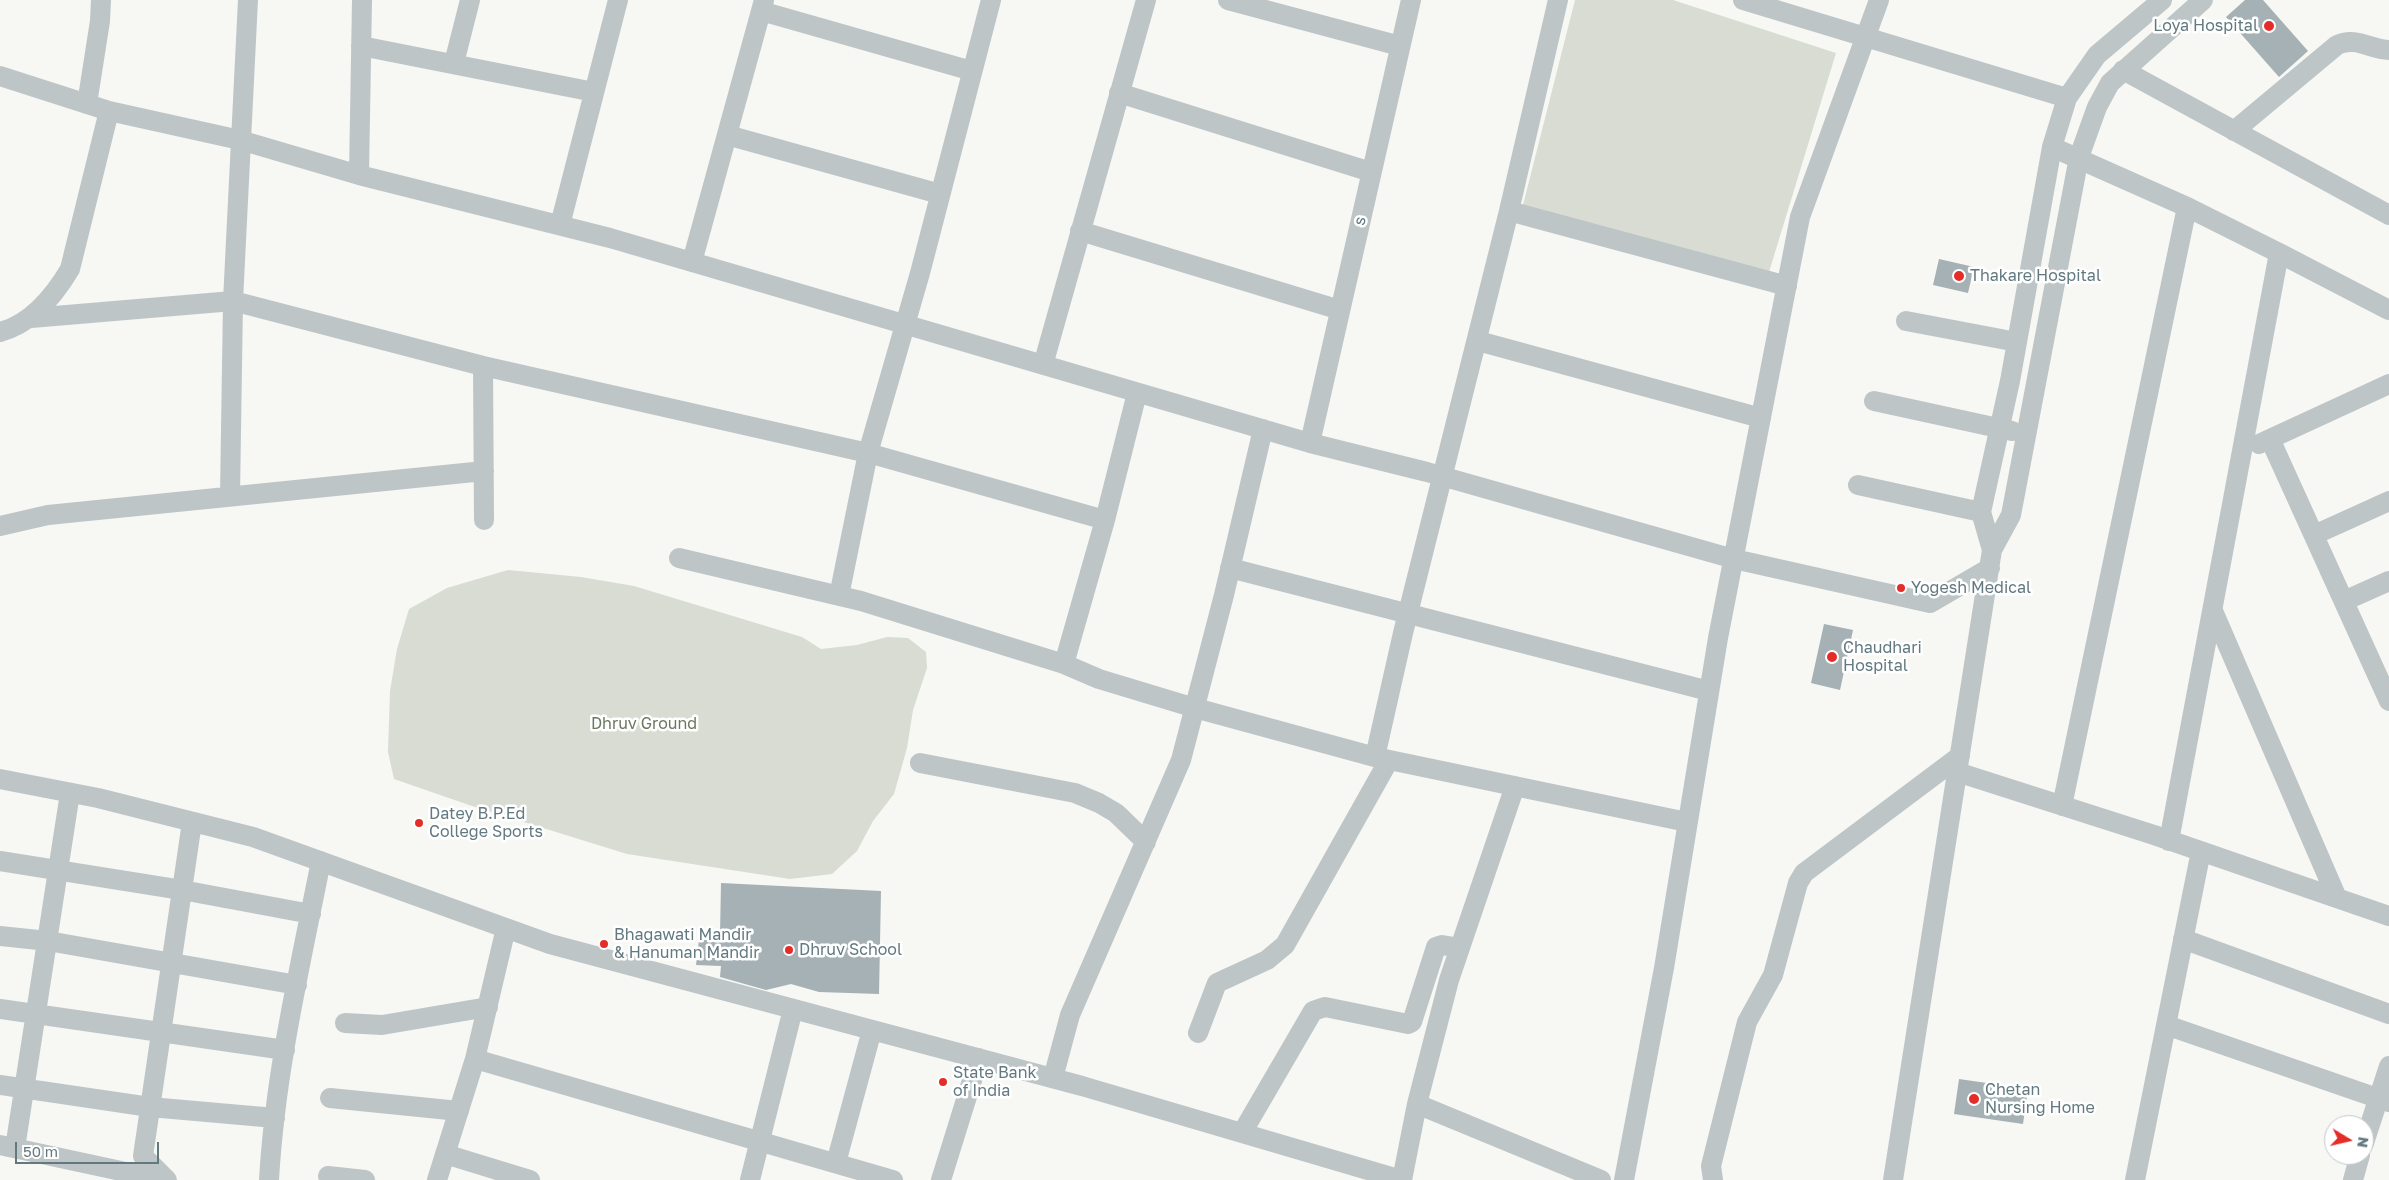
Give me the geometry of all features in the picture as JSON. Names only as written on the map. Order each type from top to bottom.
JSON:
[{"type":"street","points":[[87,104],[100,20],[101,0]]},
{"type":"street","points":[[230,496],[233,301],[248,0]]},
{"type":"street","points":[[359,175],[362,0]]},
{"type":"street","points":[[454,63],[470,0]]},
{"type":"street","points":[[560,225],[618,0]]},
{"type":"street","points":[[840,596],[868,453],[920,272],[991,0]]},
{"type":"street","points":[[1043,365],[1146,0]]},
{"type":"street","points":[[1228,0],[1400,46]]},
{"type":"street","name":"s","points":[[1310,443],[1411,0]]},
{"type":"street","points":[[1198,1033],[1218,983],[1267,960],[1285,945],[1382,758],[1408,612],[1478,341],[1558,0]]},
{"type":"street","points":[[1743,0],[2067,98]]},
{"type":"street","points":[[1624,1180],[1664,968],[1709,691],[1800,217],[1879,0]]},
{"type":"street","points":[[1991,559],[1981,512],[2017,342],[2052,147],[2067,98],[2097,55],[2162,0]]},
{"type":"street","points":[[1893,1180],[1991,559],[2011,515],[2079,157],[2104,92],[2123,70],[2203,0]]},
{"type":"street","points":[[692,262],[762,6],[972,72]]},
{"type":"street","points":[[2234,131],[2337,45],[2346,41],[2358,41],[2389,50]]},
{"type":"street","points":[[361,46],[594,92]]},
{"type":"street","points":[[2123,70],[2389,215]]},
{"type":"street","points":[[0,76],[109,111],[240,140],[359,175],[560,225],[1310,443],[1443,476],[1734,559],[1930,603],[1991,559]]},
{"type":"street","points":[[1119,93],[1372,172]]},
{"type":"street","points":[[0,332],[11,329],[31,318],[60,285],[70,269],[109,111]]},
{"type":"street","points":[[727,135],[940,194]]},
{"type":"street","points":[[2052,147],[2079,157],[2187,207],[2389,310]]},
{"type":"street","points":[[2062,806],[2187,207]]},
{"type":"street","points":[[1509,211],[1787,286]]},
{"type":"street","points":[[1080,231],[1340,310]]},
{"type":"street","points":[[2169,841],[2280,253]]},
{"type":"street","points":[[31,318],[233,301],[483,366],[868,453],[1105,520]]},
{"type":"street","points":[[1906,321],[2017,342]]},
{"type":"street","points":[[1478,341],[1761,418]]},
{"type":"street","points":[[483,366],[484,520]]},
{"type":"street","points":[[2243,452],[2389,384]]},
{"type":"street","points":[[1064,664],[1105,520],[1137,393]]},
{"type":"street","points":[[1874,401],[2026,434]]},
{"type":"street","points":[[1052,1078],[1070,1015],[1181,760],[1263,429]]},
{"type":"street","points":[[2270,439],[2389,701]]},
{"type":"street","points":[[0,526],[48,515],[484,471]]},
{"type":"street","points":[[1858,485],[1981,512]]},
{"type":"street","points":[[2314,535],[2389,501]]},
{"type":"street","points":[[679,558],[840,596],[1064,664],[1099,679],[1195,708],[1382,758],[1687,822]]},
{"type":"street","points":[[1230,568],[1408,612],[1709,691]]},
{"type":"street","points":[[2344,601],[2389,581]]},
{"type":"street","points":[[2213,611],[2337,898]]},
{"type":"street","points":[[920,762],[1075,794],[1099,803],[1116,813],[1146,842]]},
{"type":"street","points":[[1958,764],[2062,806],[2389,916]]},
{"type":"street","points":[[1713,1180],[1711,1166],[1747,1022],[1773,975],[1798,883],[1804,873],[1958,764]]},
{"type":"street","points":[[0,779],[70,793],[253,837],[550,944],[1052,1078],[1402,1180],[1417,1104],[1449,980],[1515,786]]},
{"type":"street","points":[[70,793],[38,1014],[25,1088],[7,1147],[86,1172],[165,1180]]},
{"type":"street","points":[[165,1180],[143,1156],[192,822]]},
{"type":"street","points":[[2135,1180],[2200,851]]},
{"type":"street","points":[[0,861],[182,890],[311,914]]},
{"type":"street","points":[[269,1180],[274,1118],[285,1050],[321,861]]},
{"type":"street","points":[[437,1180],[475,1059],[506,928]]},
{"type":"street","points":[[0,936],[48,941],[297,985]]},
{"type":"street","points":[[2183,939],[2389,1014]]},
{"type":"street","points":[[1242,1133],[1313,1011],[1326,1006],[1408,1024],[1412,1022],[1436,947],[1442,945],[1460,948]]},
{"type":"street","points":[[345,1023],[382,1025],[488,1007]]},
{"type":"street","points":[[0,1009],[161,1034],[285,1050]]},
{"type":"street","points":[[750,1180],[793,1009]]},
{"type":"street","points":[[2166,1025],[2384,1100]]},
{"type":"street","points":[[836,1163],[872,1030]]},
{"type":"street","points":[[941,1180],[979,1058]]},
{"type":"street","points":[[475,1059],[893,1180]]},
{"type":"street","points":[[2374,1122],[2384,1100],[2389,1066]]},
{"type":"street","points":[[0,1085],[150,1107],[274,1118]]},
{"type":"street","points":[[330,1098],[459,1111]]},
{"type":"street","points":[[1417,1104],[1601,1180]]},
{"type":"street","points":[[446,1154],[530,1180]]},
{"type":"street","points":[[2353,1180],[2357,1165]]},
{"type":"street","points":[[328,1176],[365,1180]]},
{"type":"green space","points":[[1575,0],[1673,0],[1836,53],[1769,272],[1522,209]]},
{"type":"green space","name":"Dhruv Ground","points":[[508,570],[581,577],[634,586],[802,637],[821,649],[857,645],[887,637],[908,638],[926,652],[927,668],[913,710],[907,748],[894,794],[873,821],[857,851],[832,874],[790,879],[627,854],[469,805],[394,779],[388,752],[390,691],[397,649],[409,609],[447,588]]},
{"type":"building","points":[[2245,0],[2263,0],[2308,51],[2279,77],[2226,17]]},
{"type":"building","points":[[1939,259],[1974,267],[1968,293],[1933,285]]},
{"type":"building","points":[[1824,624],[1853,630],[1840,690],[1811,683]]},
{"type":"building","name":"Dhruv School","points":[[721,883],[881,891],[879,994],[819,992],[791,984],[766,990],[720,977],[721,966],[696,965],[700,931],[720,935]]},
{"type":"building","points":[[1959,1079],[2028,1089],[2023,1124],[1954,1114]]},
{"type":"place","name":"Loya Hospital","points":[[2269,26]]},
{"type":"place","name":"Thakare Hospital","points":[[1959,276]]},
{"type":"place","name":"Yogesh Medical","points":[[1901,588]]},
{"type":"place","name":"Chaudhari Hospital","points":[[1832,657]]},
{"type":"place","name":"Datey B.P.Ed College Sports","points":[[419,823]]},
{"type":"place","name":"Bhagawati Mandir & Hanuman Mandir","points":[[604,944]]},
{"type":"place","name":"Dhruv School","points":[[789,950]]},
{"type":"place","name":"State Bank of India","points":[[943,1082]]},
{"type":"place","name":"Chetan Nursing Home","points":[[1974,1099]]}]
